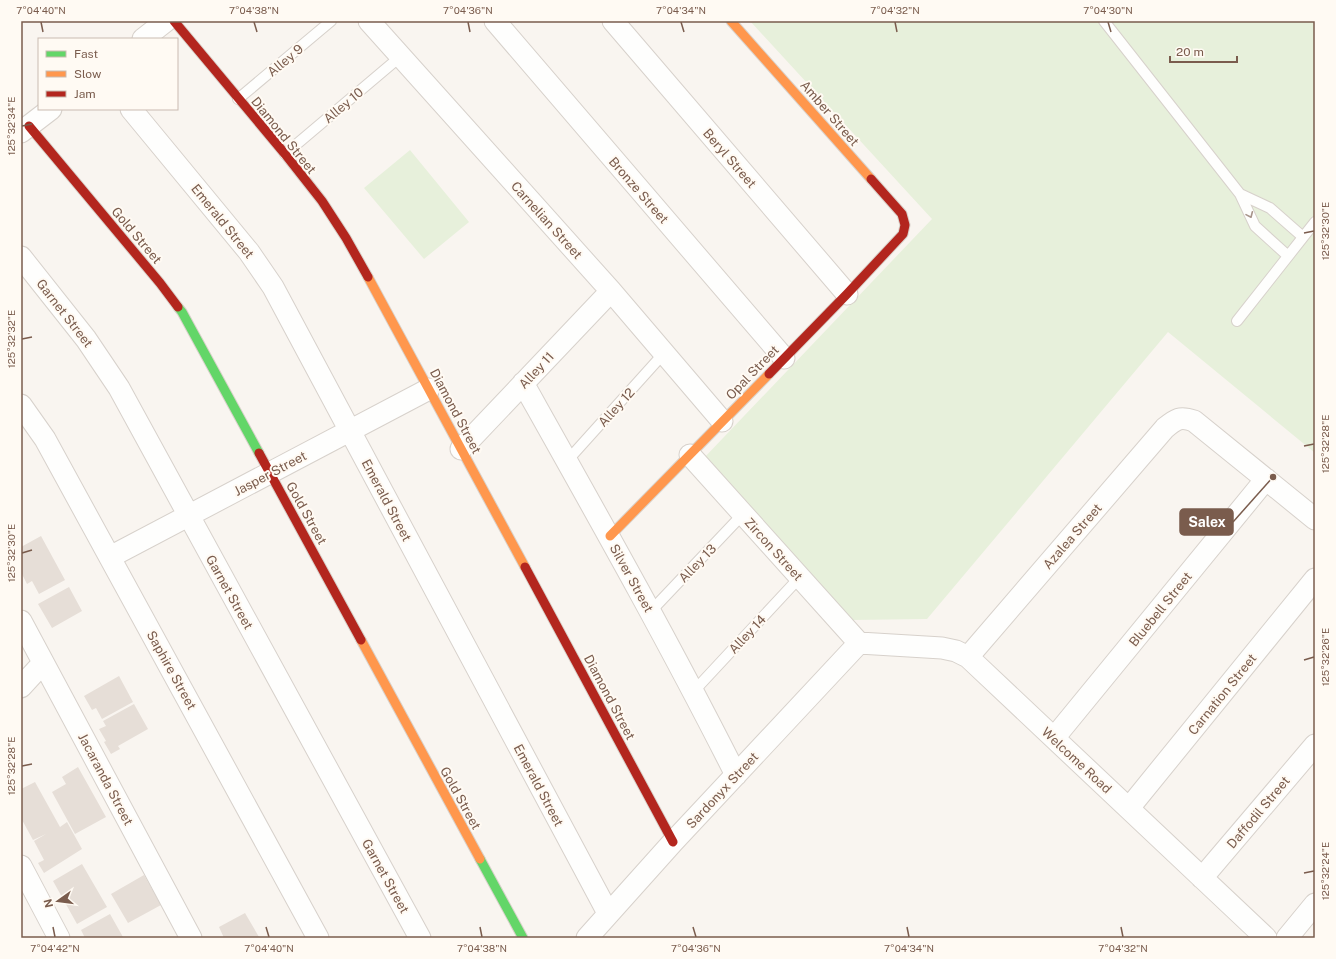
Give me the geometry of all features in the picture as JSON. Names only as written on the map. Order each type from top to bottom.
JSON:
[{"type":"street","points":[[143,38],[166,21]]},
{"type":"street","name":"Diamond Street","points":[[174,21],[285,154],[322,201],[346,238],[430,389],[673,842]]},
{"type":"street","name":"Carnelian Street","points":[[369,21],[611,291],[722,421]]},
{"type":"street","name":"Bronze Street","points":[[495,21],[784,358]]},
{"type":"street","name":"Beryl Street","points":[[613,21],[847,294]]},
{"type":"street","name":"Amber Street","points":[[731,21],[900,211],[904,216],[906,223]]},
{"type":"street","points":[[25,129],[51,110]]},
{"type":"street","name":"Emerald Street","points":[[132,110],[249,252],[273,286],[608,913]]},
{"type":"street","name":"Gold Street","points":[[25,129],[160,283],[182,312],[523,938]]},
{"type":"street","name":"Opal Street","points":[[610,536],[847,294],[903,234],[906,228],[906,223]]},
{"type":"street","name":"Garnet Street","points":[[21,257],[86,339],[105,365],[119,388],[420,938]]},
{"type":"street","name":"Alley 11","points":[[461,449],[611,291]]},
{"type":"street","name":"Silver Street","points":[[523,383],[651,611],[694,691],[736,775]]},
{"type":"street","name":"Jasper Street","points":[[110,557],[430,389]]},
{"type":"street","name":"Saphire Street","points":[[21,405],[44,439],[110,557],[318,938]]},
{"type":"street","name":"Azalea Street","points":[[968,657],[1165,428],[1172,422],[1180,418],[1186,418],[1194,421],[1266,479]]},
{"type":"street","name":"Zircon Street","points":[[690,455],[859,643]]},
{"type":"street","points":[[1266,479],[1315,519]]},
{"type":"street","name":"Bluebell Street","points":[[1054,738],[1266,479]]},
{"type":"street","name":"Carnation Street","points":[[1129,808],[1315,579]]},
{"type":"street","name":"Jacaranda Street","points":[[21,621],[191,938]]},
{"type":"street","name":"Welcome Road","points":[[859,643],[942,648],[968,657],[1266,938]]},
{"type":"street","name":"Sardonyx Street","points":[[586,938],[673,842],[859,643]]},
{"type":"street","points":[[21,687],[43,663]]},
{"type":"street","name":"Daffodil Street","points":[[1202,878],[1315,745]]},
{"type":"street","points":[[21,866],[59,938]]},
{"type":"street","points":[[1287,938],[1315,904]]},
{"type":"lane","name":"Alley 9","points":[[238,99],[331,21]]},
{"type":"lane","points":[[1104,21],[1240,194],[1255,226],[1288,256]]},
{"type":"lane","name":"Alley 10","points":[[285,154],[401,56]]},
{"type":"lane","points":[[1240,194],[1270,208],[1303,237]]},
{"type":"lane","points":[[1237,321],[1315,222]]},
{"type":"lane","name":"Alley 12","points":[[568,461],[664,352]]},
{"type":"lane","name":"Alley 13","points":[[651,611],[743,514]]},
{"type":"lane","name":"Alley 14","points":[[694,691],[800,578]]},
{"type":"green space","points":[[750,21],[1315,21],[1315,453],[1168,332],[927,619],[852,620],[703,459],[932,219]]},
{"type":"green space","points":[[410,150],[469,222],[424,259],[364,188]]},
{"type":"building","points":[[41,536],[65,580],[39,594],[32,581],[27,584],[21,572],[21,547]]},
{"type":"building","points":[[69,587],[82,611],[52,628],[38,604]]},
{"type":"building","points":[[119,676],[133,702],[102,719],[96,708],[92,710],[84,696]]},
{"type":"building","points":[[134,704],[148,729],[118,746],[120,749],[111,754],[99,729],[106,726],[103,721]]},
{"type":"building","points":[[78,767],[106,817],[75,834],[52,792],[66,784],[62,777]]},
{"type":"building","points":[[35,782],[60,827],[67,822],[82,849],[44,873],[38,863],[44,860],[34,841],[46,834],[33,840],[21,818],[21,789]]},
{"type":"building","points":[[82,864],[107,907],[77,924],[53,881]]},
{"type":"building","points":[[144,875],[161,905],[128,923],[111,894]]},
{"type":"building","points":[[245,913],[259,937],[224,938],[219,927]]},
{"type":"building","points":[[110,914],[123,937],[85,938],[81,930]]},
{"type":"traffic: fast","points":[[178,307],[259,453]]},
{"type":"traffic: fast","points":[[480,859],[523,938]]},
{"type":"traffic: slow","points":[[731,21],[871,179]]},
{"type":"traffic: slow","points":[[368,277],[525,567]]},
{"type":"traffic: slow","points":[[610,536],[769,374]]},
{"type":"traffic: slow","points":[[361,640],[480,859]]},
{"type":"traffic: jam","points":[[174,21],[285,154],[322,201],[346,238],[368,277]]},
{"type":"traffic: jam","points":[[29,126],[160,283],[178,307]]},
{"type":"traffic: jam","points":[[769,374],[903,234],[905,225],[902,214],[871,179]]},
{"type":"traffic: jam","points":[[259,453],[361,640]]},
{"type":"traffic: jam","points":[[525,567],[673,842]]},
{"type":"place","name":"Salex","points":[[1273,477]]}]
